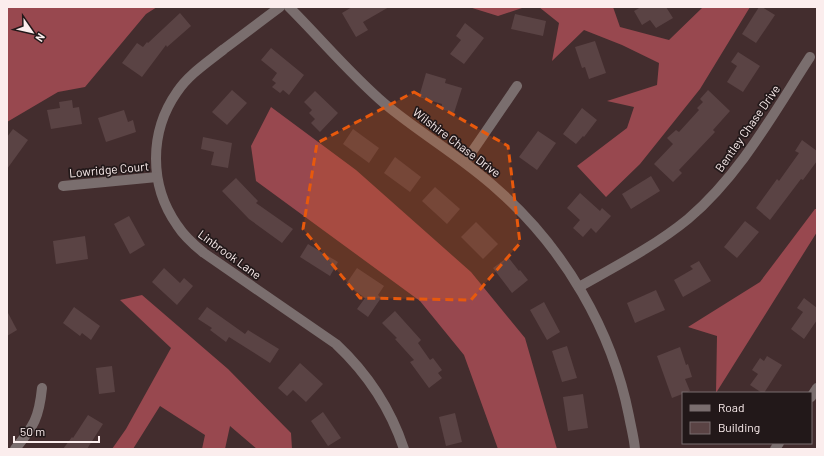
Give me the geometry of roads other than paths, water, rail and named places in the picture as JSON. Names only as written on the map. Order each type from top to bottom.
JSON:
[{"type":"street","name":"Linbrook Lane","points":[[280,7],[198,69],[177,91],[166,110],[158,133],[156,155],[157,178],[161,194],[177,227],[189,240],[211,258],[336,344],[352,359],[367,376],[389,411],[404,449]]},
{"type":"street","name":"Wilshire Chase Drive","points":[[289,7],[384,103],[415,128],[465,162],[499,190],[530,222],[557,254],[580,287],[606,338],[625,394],[634,449]]},
{"type":"street","name":"Bentley Chase Drive","points":[[580,287],[662,238],[687,220],[710,199],[747,155],[810,57]]},
{"type":"street","points":[[465,162],[517,86]]},
{"type":"street","name":"Lowridge Court","points":[[63,186],[157,178]]},
{"type":"street","points":[[15,449],[32,427],[39,409],[42,388]]}]
